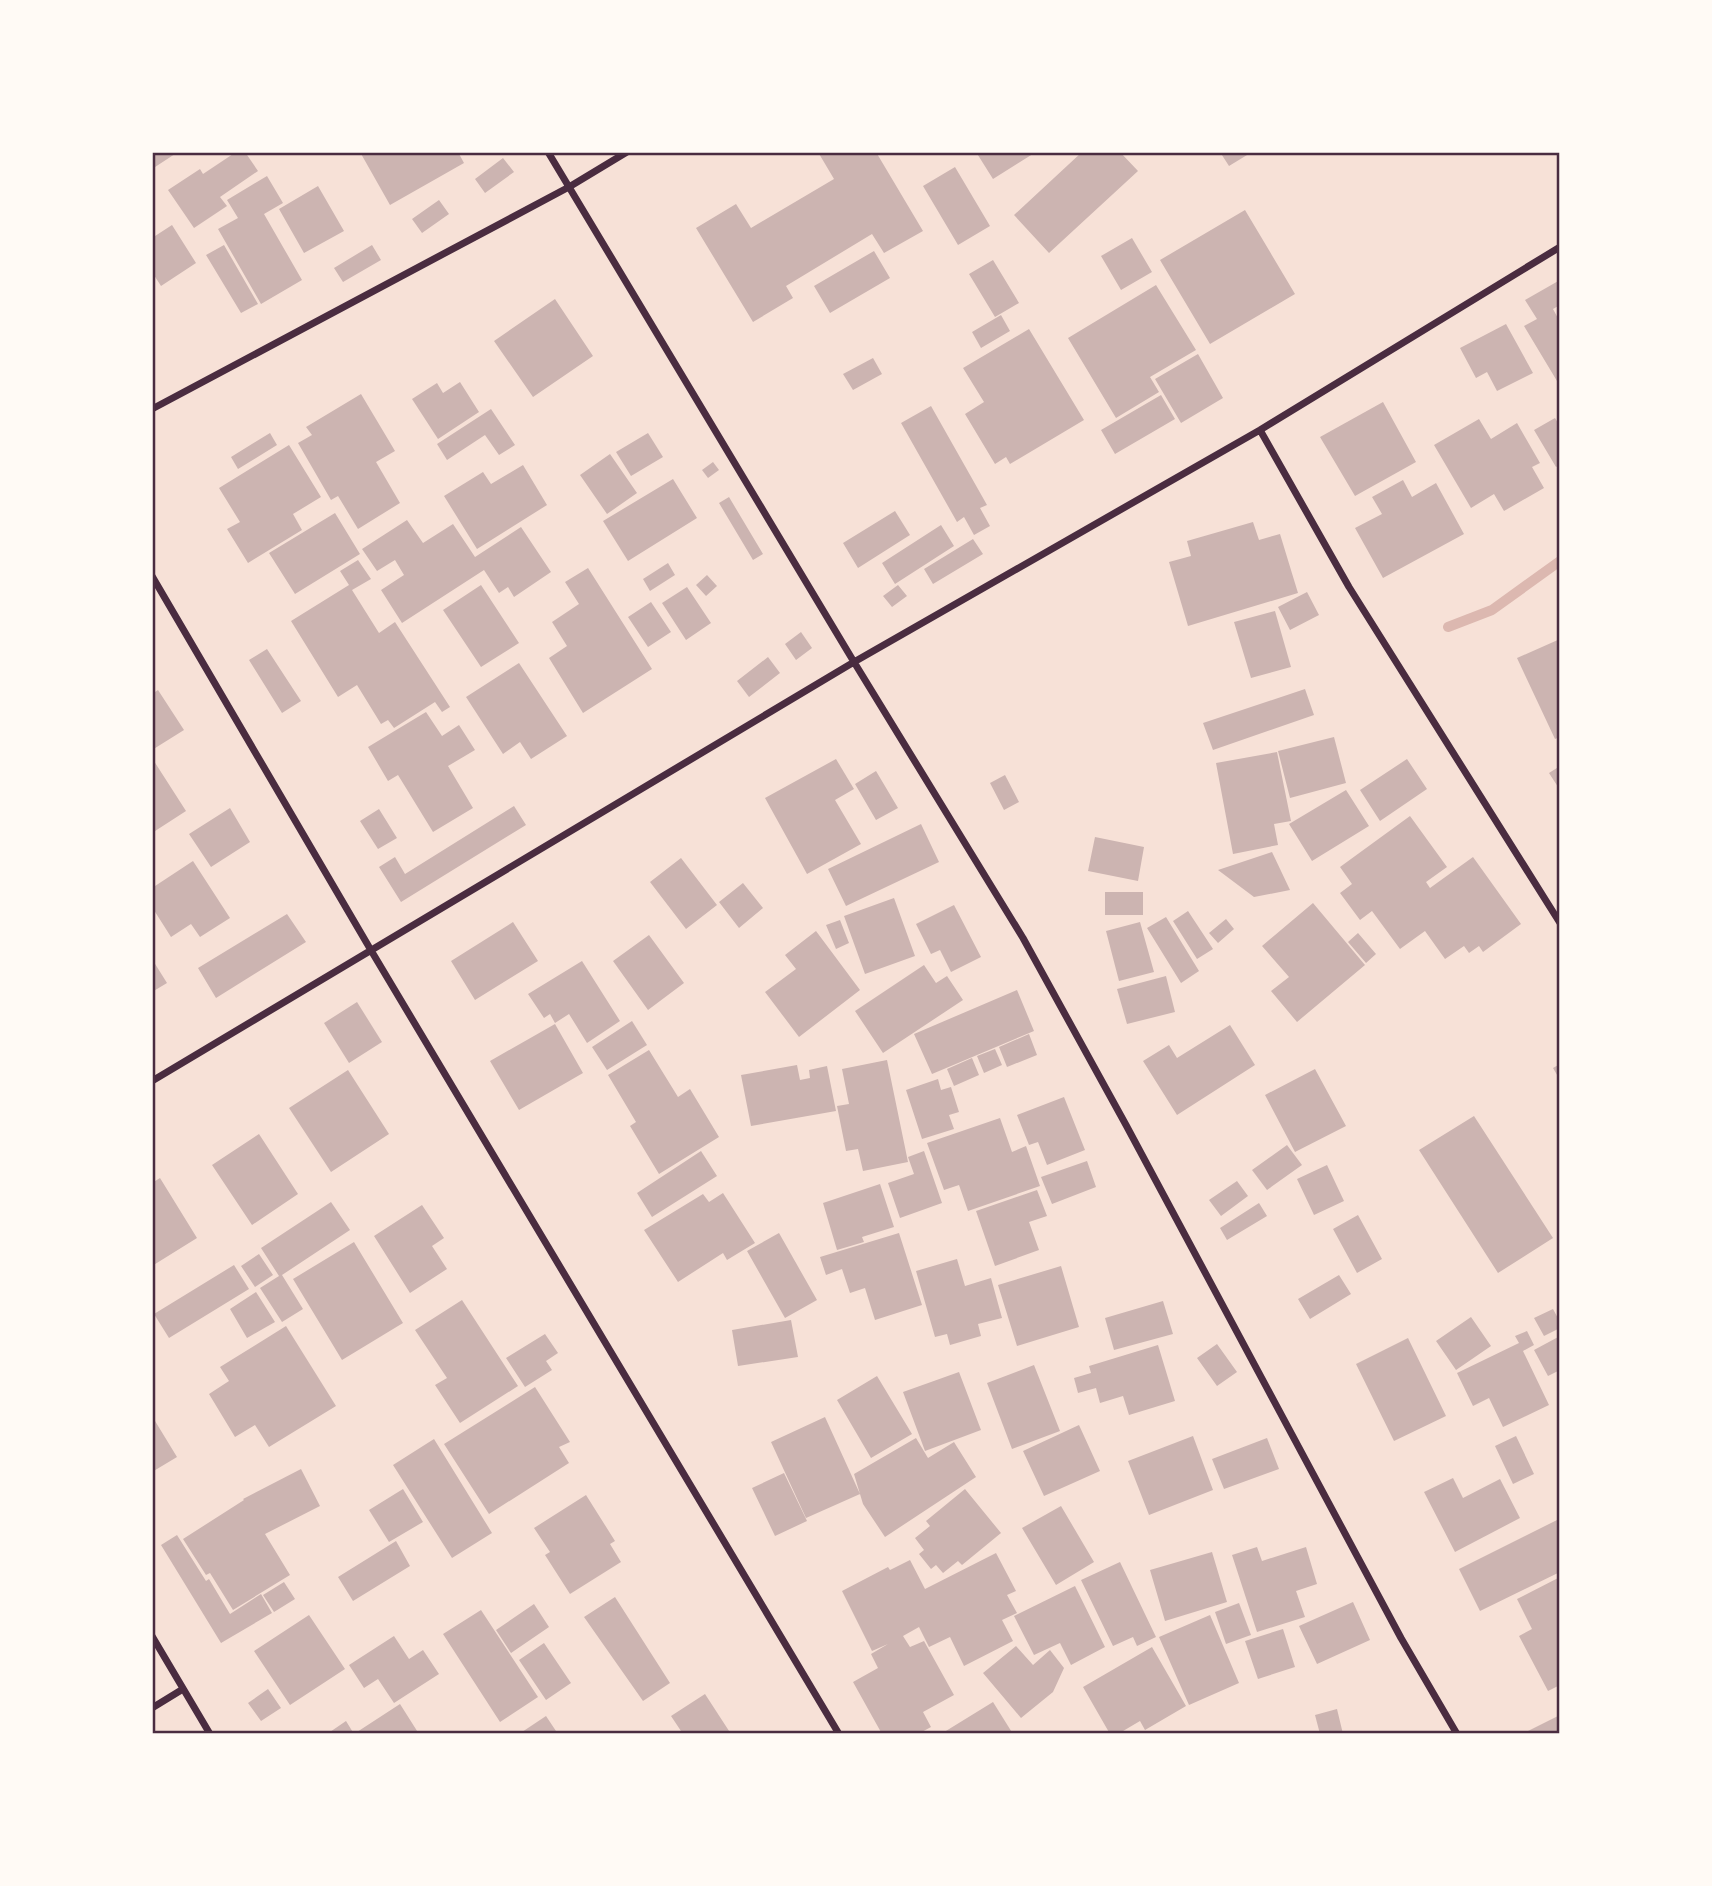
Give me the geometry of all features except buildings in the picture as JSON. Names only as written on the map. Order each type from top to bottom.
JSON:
[{"type":"street","points":[[548,152],[1023,938],[1395,1625],[1457,1734]]},
{"type":"street","points":[[152,409],[569,187],[627,152]]},
{"type":"street","points":[[152,1081],[854,662],[1260,430],[1560,247]]},
{"type":"street","points":[[1260,430],[1349,587],[1560,923]]},
{"type":"street","points":[[152,576],[372,952],[839,1734]]},
{"type":"street","points":[[152,1636],[210,1734]]},
{"type":"street","points":[[152,1708],[183,1689]]},
{"type":"waterway","points":[[1448,627],[1492,610],[1560,561]]}]
